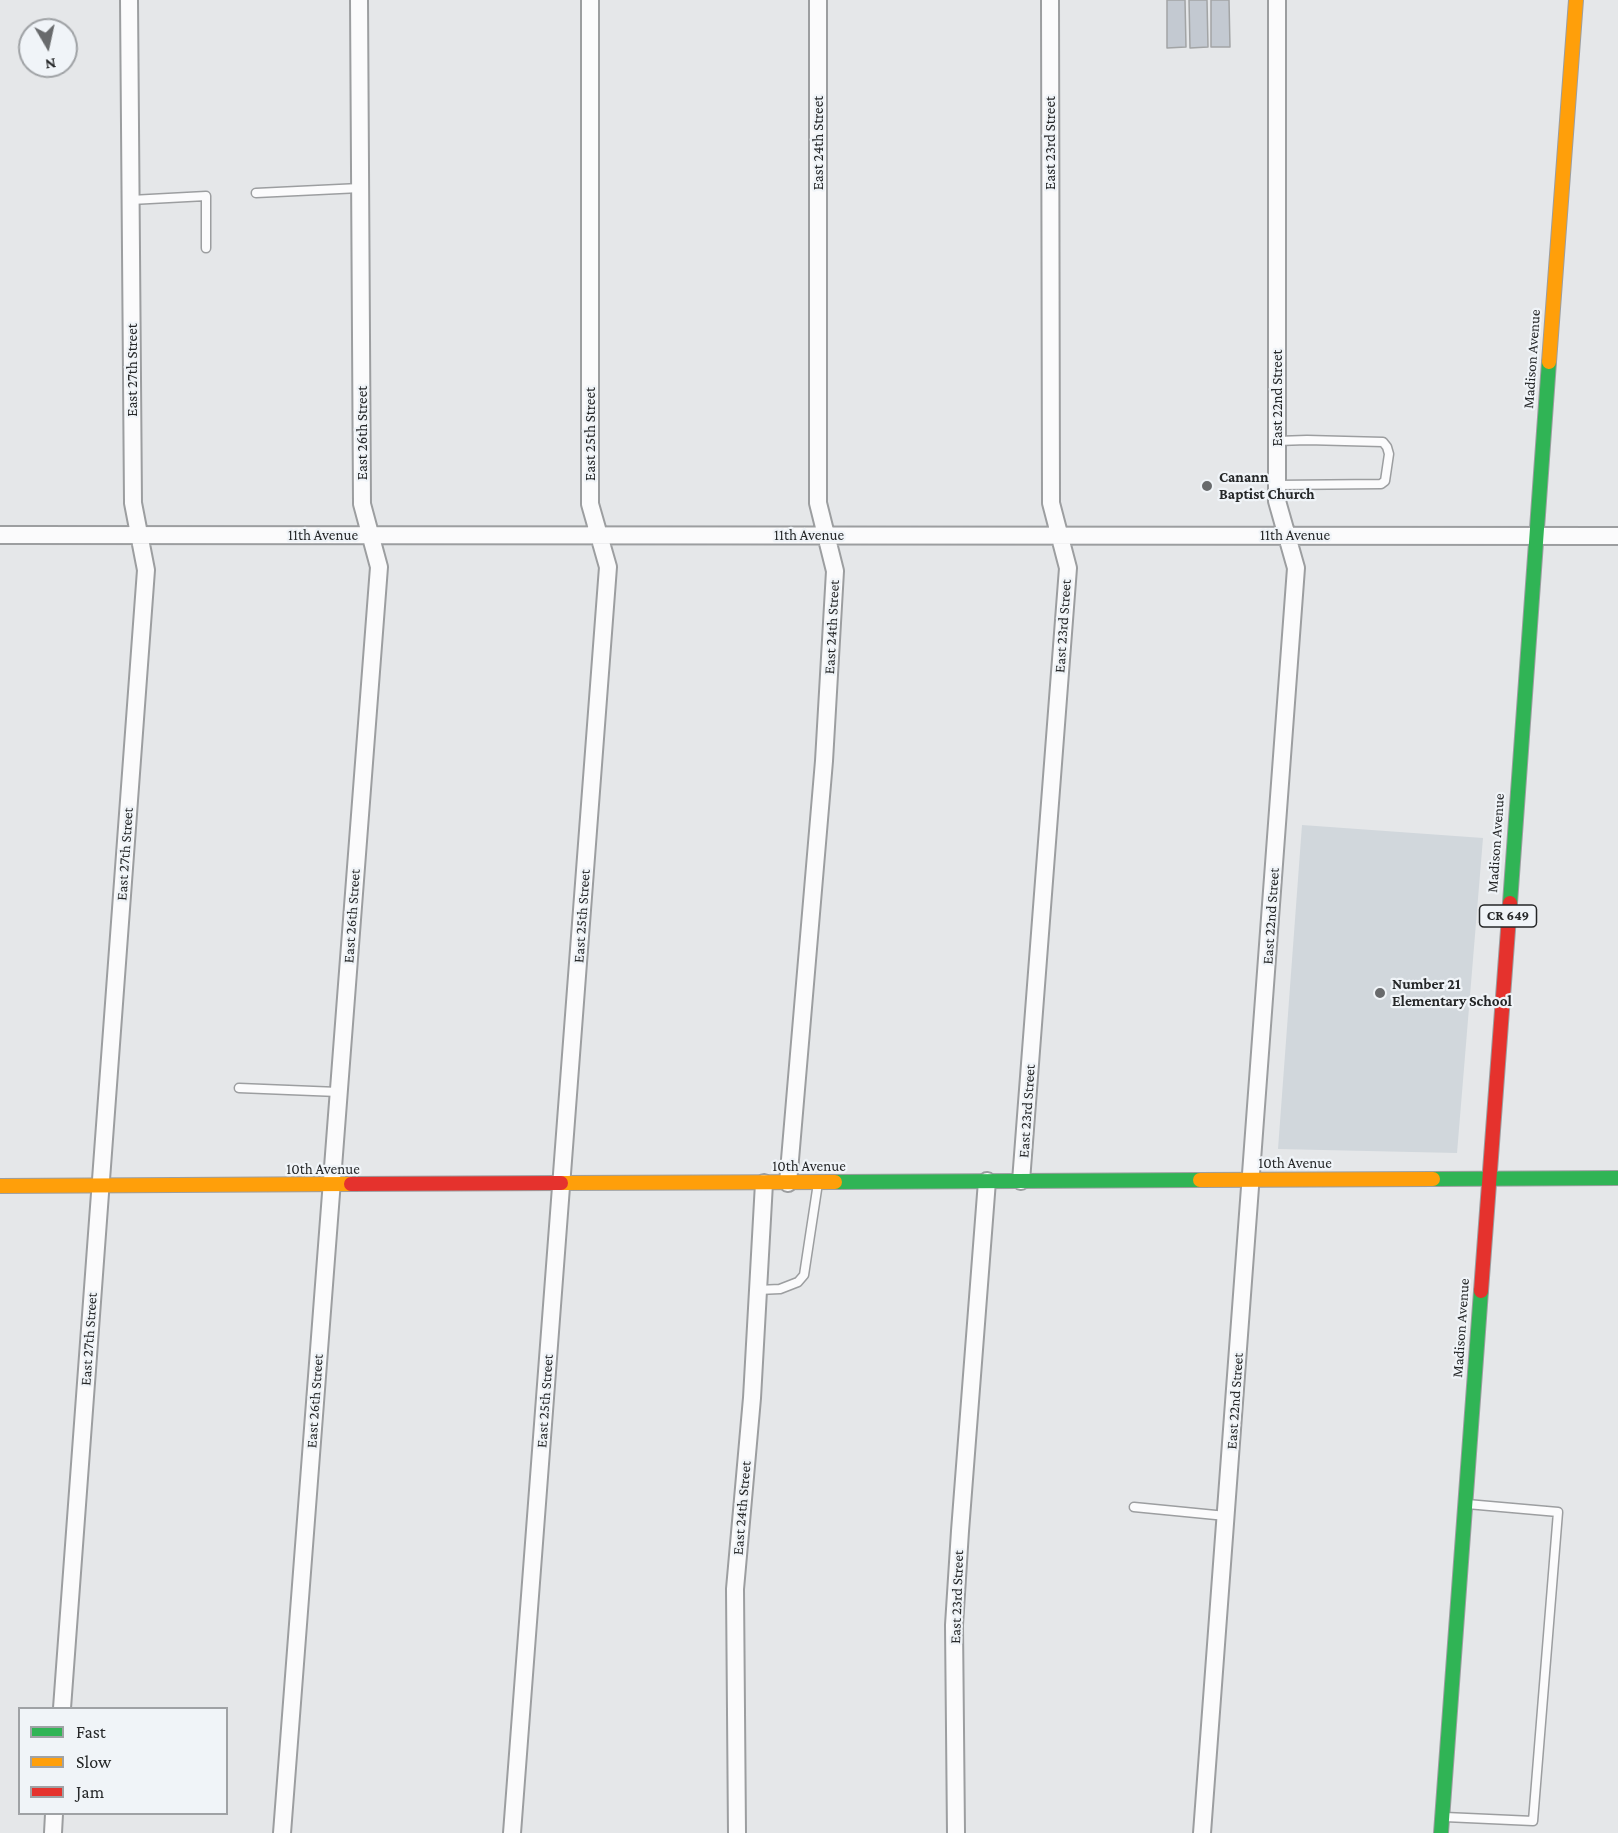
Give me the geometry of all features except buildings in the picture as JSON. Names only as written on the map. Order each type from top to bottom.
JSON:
[{"type":"main road","name":"Madison Avenue","points":[[1441,1833],[1576,0]]},
{"type":"main road","name":"10th Avenue","points":[[0,1186],[1618,1178]]},
{"type":"street","name":"East 27th Street","points":[[62,1707],[146,570],[133,503],[129,0]]},
{"type":"street","name":"East 26th Street","points":[[282,1833],[379,567],[362,504],[359,0]]},
{"type":"street","name":"East 25th Street","points":[[512,1833],[608,567],[590,504],[590,0]]},
{"type":"street","name":"East 24th Street","points":[[788,1183],[825,749],[835,571],[818,503],[818,0]]},
{"type":"street","name":"East 23rd Street","points":[[1021,1181],[1068,568],[1051,503],[1050,0]]},
{"type":"street","name":"East 22nd Street","points":[[1202,1833],[1296,568],[1277,501],[1277,0]]},
{"type":"street","name":"11th Avenue","points":[[0,535],[1618,536]]},
{"type":"street","name":"East 23rd Street","points":[[956,1833],[954,1625],[987,1182]]},
{"type":"street","name":"East 24th Street","points":[[737,1833],[735,1589],[752,1398],[764,1183]]},
{"type":"street","points":[[53,1833],[54,1815]]},
{"type":"lane","points":[[256,193],[360,188]]},
{"type":"lane","points":[[130,200],[206,196],[206,248]]},
{"type":"lane","points":[[1277,441],[1383,442],[1389,454],[1385,481],[1381,484],[1277,485]]},
{"type":"lane","points":[[239,1088],[338,1092]]},
{"type":"lane","points":[[758,1290],[780,1289],[798,1282],[804,1275],[818,1183]]},
{"type":"lane","points":[[1442,1817],[1533,1821],[1558,1512],[1464,1504]]},
{"type":"lane","points":[[1134,1507],[1226,1516]]},
{"type":"shaded area","name":"Number 21 Elementary School","points":[[1302,825],[1483,838],[1457,1153],[1278,1149]]},
{"type":"traffic: fast","points":[[1510,903],[1549,362]]},
{"type":"traffic: fast","points":[[1433,1179],[1618,1178]]},
{"type":"traffic: fast","points":[[835,1182],[1200,1180]]},
{"type":"traffic: fast","points":[[1441,1833],[1481,1291]]},
{"type":"traffic: slow","points":[[1549,362],[1576,0]]},
{"type":"traffic: slow","points":[[1200,1180],[1433,1179]]},
{"type":"traffic: slow","points":[[561,1183],[835,1182]]},
{"type":"traffic: slow","points":[[0,1186],[351,1184]]},
{"type":"traffic: jam","points":[[1481,1291],[1510,903]]},
{"type":"traffic: jam","points":[[351,1184],[561,1183]]},
{"type":"place","name":"Canann Baptist Church","points":[[1207,486]]},
{"type":"place","name":"Number 21 Elementary School","points":[[1380,993]]}]
